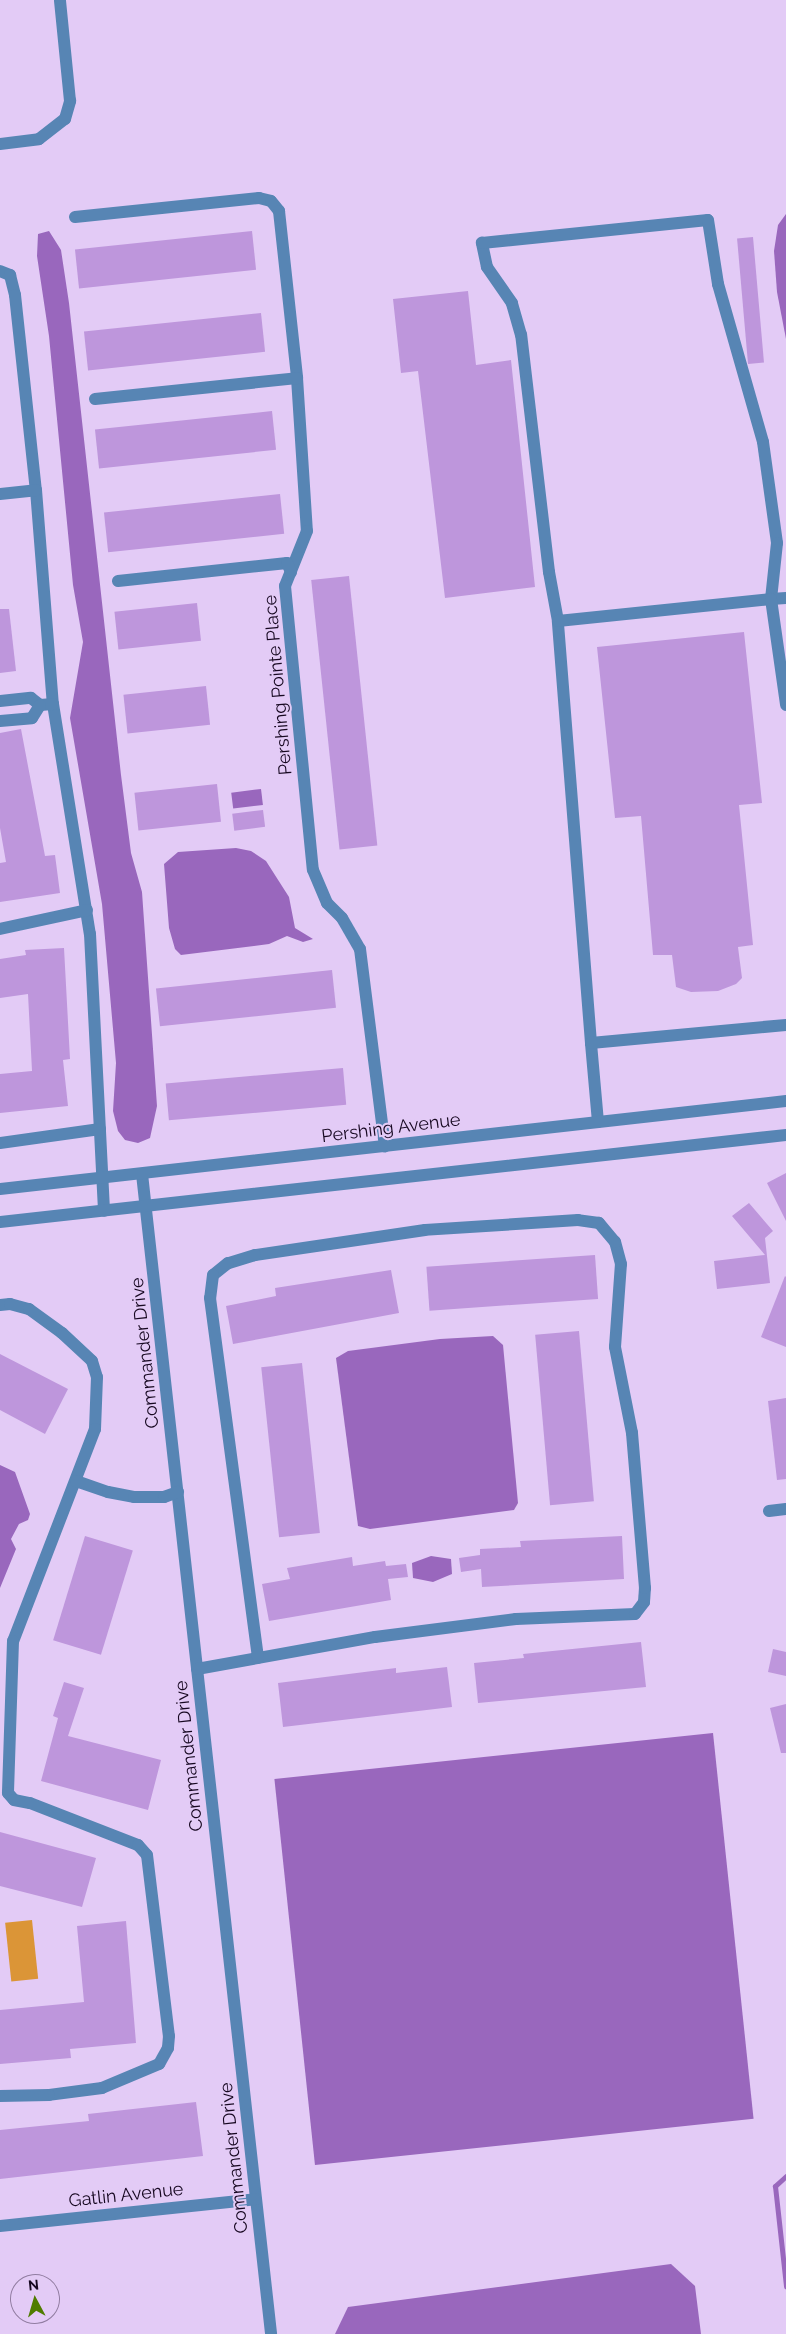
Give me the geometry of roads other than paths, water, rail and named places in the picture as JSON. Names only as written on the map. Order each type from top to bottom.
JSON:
[{"type":"street","points":[[0,144],[39,139],[65,119],[70,101],[60,0]]},
{"type":"street","name":"Pershing Pointe Place","points":[[75,217],[259,198],[271,201],[279,211],[297,378],[307,531],[286,586],[313,870],[327,902],[342,918],[360,949],[385,1146]]},
{"type":"street","points":[[598,1122],[590,1043],[558,621],[549,572],[521,335],[512,303],[487,267],[482,243],[708,220],[718,284],[763,442],[777,543],[771,599],[786,705]]},
{"type":"street","points":[[0,271],[10,275],[15,295],[36,490],[53,704],[87,910],[104,1211]]},
{"type":"street","points":[[95,399],[297,378]]},
{"type":"street","points":[[0,494],[36,490]]},
{"type":"street","points":[[118,582],[287,563],[291,572]]},
{"type":"street","points":[[558,621],[786,598]]},
{"type":"street","points":[[0,701],[30,698],[40,705],[53,704]]},
{"type":"street","points":[[0,721],[32,718],[40,705]]},
{"type":"street","points":[[0,929],[87,910]]},
{"type":"street","points":[[590,1043],[786,1025]]},
{"type":"street","name":"Pershing Avenue","points":[[0,1189],[786,1101]]},
{"type":"street","points":[[0,1143],[100,1129]]},
{"type":"street","points":[[0,1222],[786,1135]]},
{"type":"street","name":"Commander Drive","points":[[142,1174],[271,2334]]},
{"type":"street","points":[[197,1669],[375,1637],[516,1619],[635,1614],[644,1602],[645,1588],[632,1433],[615,1347],[621,1264],[615,1242],[599,1223],[578,1220],[425,1230],[255,1256],[228,1263],[213,1275],[210,1298],[258,1658]]},
{"type":"street","points":[[0,1305],[10,1304],[29,1310],[92,1361],[97,1377],[95,1429],[13,1641],[6,1781],[8,1792],[14,1800],[30,1803],[138,1845],[147,1855],[168,2048],[159,2064],[102,2088],[48,2096],[0,2096]]},
{"type":"street","points":[[76,1481],[108,1492],[134,1498],[164,1498],[178,1492]]},
{"type":"street","points":[[769,1511],[786,1509]]},
{"type":"street","name":"Gatlin Avenue","points":[[0,2226],[256,2198]]},
{"type":"waterway","points":[[786,2176],[775,2186],[786,2286]]}]
